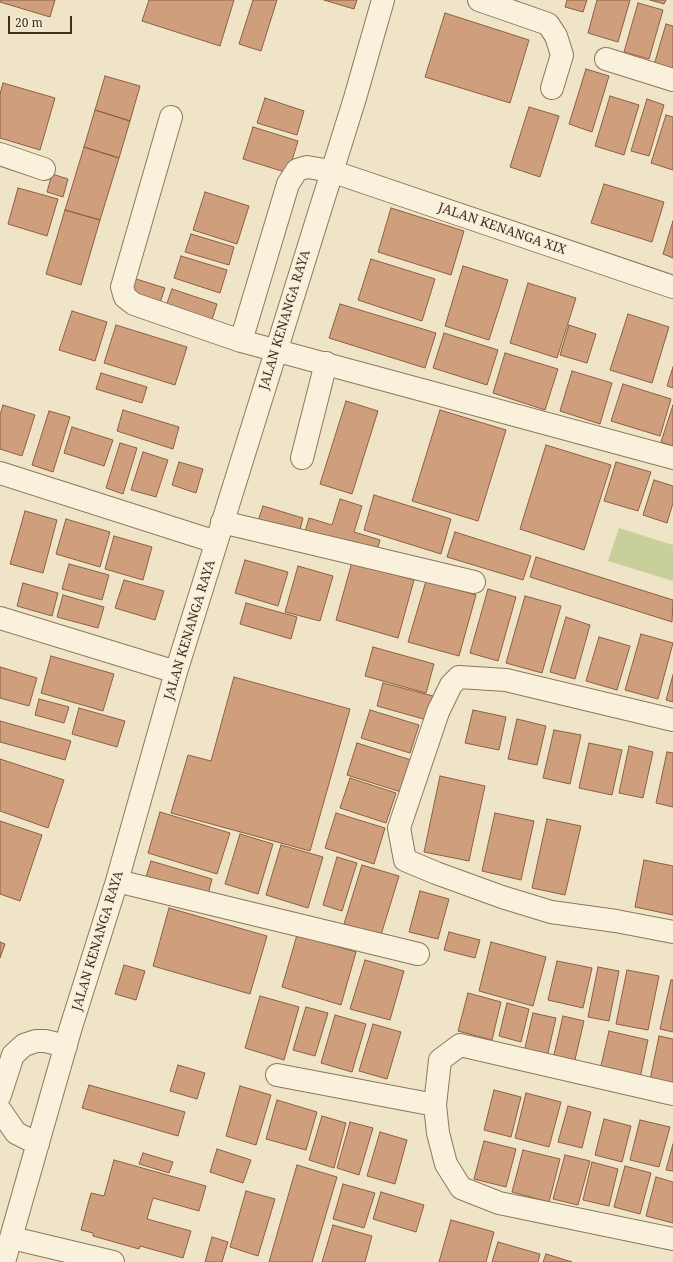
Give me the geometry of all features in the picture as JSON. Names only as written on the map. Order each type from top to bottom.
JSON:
[{"type":"street","name":"JALAN KENANGA RAYA","points":[[4,1262],[66,1046],[118,880],[176,672],[355,98],[383,0]]},
{"type":"street","points":[[479,0],[548,24],[556,36],[562,55],[552,88]]},
{"type":"street","points":[[606,59],[673,80]]},
{"type":"street","points":[[171,117],[122,287],[125,297],[134,304],[240,341],[673,458]]},
{"type":"street","points":[[0,154],[44,169]]},
{"type":"street","name":"JALAN KENANGA XIX","points":[[240,341],[288,184],[297,170],[308,167],[331,171],[673,287]]},
{"type":"street","points":[[302,458],[326,363]]},
{"type":"street","points":[[0,472],[216,542]]},
{"type":"street","points":[[222,522],[474,582]]},
{"type":"street","points":[[0,618],[176,672]]},
{"type":"street","points":[[673,720],[506,680],[459,677],[451,685],[438,712],[399,828],[405,860],[436,873],[502,897],[551,912],[616,921],[673,932]]},
{"type":"street","points":[[118,880],[418,954]]},
{"type":"street","points":[[0,1095],[13,1055],[24,1045],[36,1041],[45,1041],[66,1046]]},
{"type":"street","points":[[673,1094],[460,1045],[440,1060],[435,1105],[438,1132],[446,1164],[461,1188],[499,1203],[673,1239]]},
{"type":"street","points":[[277,1075],[435,1105]]},
{"type":"street","points":[[0,1110],[16,1133],[38,1144]]},
{"type":"street","points":[[12,1238],[112,1262]]},
{"type":"green space","points":[[619,528],[673,545],[673,581],[608,561]]},
{"type":"building","points":[[0,0],[55,0],[50,17],[0,2]]},
{"type":"building","points":[[149,0],[234,0],[220,46],[142,21]]},
{"type":"building","points":[[253,0],[277,0],[261,51],[239,44]]},
{"type":"building","points":[[324,0],[357,0],[354,9]]},
{"type":"building","points":[[567,0],[587,0],[583,12],[565,7]]},
{"type":"building","points":[[597,0],[630,0],[618,42],[588,33]]},
{"type":"building","points":[[650,0],[666,0],[664,4]]},
{"type":"building","points":[[638,3],[663,10],[649,59],[624,52]]},
{"type":"building","points":[[445,13],[529,40],[510,103],[425,77]]},
{"type":"building","points":[[666,24],[673,26],[673,71],[654,65]]},
{"type":"building","points":[[586,69],[609,76],[592,132],[569,124]]},
{"type":"building","points":[[105,76],[140,86],[130,121],[95,110]]},
{"type":"building","points":[[3,83],[55,98],[40,150],[0,138],[0,94]]},
{"type":"building","points":[[610,96],[639,105],[624,155],[595,146]]},
{"type":"building","points":[[265,98],[304,111],[297,135],[257,123]]},
{"type":"building","points":[[647,99],[664,105],[649,156],[631,151]]},
{"type":"building","points":[[529,107],[559,116],[540,177],[510,167]]},
{"type":"building","points":[[95,110],[130,121],[119,158],[84,147]]},
{"type":"building","points":[[666,115],[673,117],[673,170],[651,163]]},
{"type":"building","points":[[253,127],[298,141],[288,173],[243,159]]},
{"type":"building","points":[[84,147],[119,158],[100,220],[65,210]]},
{"type":"building","points":[[52,174],[68,179],[63,197],[47,192]]},
{"type":"building","points":[[604,184],[664,202],[652,242],[591,223]]},
{"type":"building","points":[[18,188],[58,199],[47,236],[8,224]]},
{"type":"building","points":[[205,192],[249,206],[237,244],[193,230]]},
{"type":"building","points":[[391,208],[464,231],[451,275],[378,252]]},
{"type":"building","points":[[65,210],[100,220],[81,285],[46,274]]},
{"type":"building","points":[[673,221],[673,258],[663,254]]},
{"type":"building","points":[[191,234],[234,247],[229,265],[185,252]]},
{"type":"building","points":[[181,256],[227,270],[220,293],[174,278]]},
{"type":"building","points":[[371,259],[435,279],[422,321],[358,300]]},
{"type":"building","points":[[463,266],[508,280],[489,340],[445,326]]},
{"type":"building","points":[[133,278],[165,288],[159,306],[128,296]]},
{"type":"building","points":[[528,283],[576,298],[557,358],[510,343]]},
{"type":"building","points":[[172,289],[217,304],[211,323],[165,309]]},
{"type":"building","points":[[340,304],[436,333],[425,368],[329,338]]},
{"type":"building","points":[[72,311],[107,322],[95,361],[59,350]]},
{"type":"building","points":[[628,314],[669,327],[652,383],[610,370]]},
{"type":"building","points":[[116,325],[187,347],[175,385],[104,363]]},
{"type":"building","points":[[569,325],[596,334],[587,363],[560,355]]},
{"type":"building","points":[[444,333],[498,350],[487,385],[433,368]]},
{"type":"building","points":[[505,353],[558,369],[545,410],[493,393]]},
{"type":"building","points":[[673,367],[673,388],[667,386]]},
{"type":"building","points":[[572,371],[612,383],[600,424],[560,411]]},
{"type":"building","points":[[101,373],[147,387],[142,403],[96,389]]},
{"type":"building","points":[[623,384],[671,399],[660,436],[611,421]]},
{"type":"building","points":[[346,401],[378,411],[352,494],[320,484]]},
{"type":"building","points":[[3,405],[35,415],[22,456],[0,449],[0,415]]},
{"type":"building","points":[[673,405],[673,446],[661,442]]},
{"type":"building","points":[[123,410],[179,427],[173,449],[117,431]]},
{"type":"building","points":[[440,410],[506,430],[478,521],[412,501]]},
{"type":"building","points":[[49,411],[70,417],[53,472],[32,465]]},
{"type":"building","points":[[72,427],[113,440],[104,466],[64,453]]},
{"type":"building","points":[[120,443],[137,448],[123,494],[106,488]]},
{"type":"building","points":[[546,445],[611,465],[584,550],[520,529]]},
{"type":"building","points":[[143,452],[168,460],[156,497],[131,490]]},
{"type":"building","points":[[179,462],[203,469],[196,493],[172,485]]},
{"type":"building","points":[[616,462],[651,472],[638,511],[604,501]]},
{"type":"building","points":[[654,480],[673,486],[673,503],[667,523],[643,515]]},
{"type":"building","points":[[374,495],[451,519],[441,554],[364,530]]},
{"type":"building","points":[[340,499],[362,506],[354,532],[380,540],[375,557],[304,535],[309,518],[332,525]]},
{"type":"building","points":[[263,506],[303,518],[298,537],[257,524]]},
{"type":"building","points":[[25,511],[57,520],[43,573],[10,564]]},
{"type":"building","points":[[66,519],[110,532],[100,567],[56,554]]},
{"type":"building","points":[[455,532],[531,556],[523,580],[447,557]]},
{"type":"building","points":[[114,536],[152,547],[143,580],[105,569]]},
{"type":"building","points":[[536,557],[673,600],[672,622],[530,577]]},
{"type":"building","points":[[245,560],[288,572],[278,606],[235,593]]},
{"type":"building","points":[[352,562],[414,580],[398,638],[336,620]]},
{"type":"building","points":[[69,564],[109,575],[102,600],[62,589]]},
{"type":"building","points":[[298,566],[333,576],[320,621],[285,612]]},
{"type":"building","points":[[124,580],[164,591],[155,620],[115,608]]},
{"type":"building","points":[[426,581],[476,595],[459,656],[408,642]]},
{"type":"building","points":[[23,583],[58,593],[52,616],[17,606]]},
{"type":"building","points":[[488,589],[516,597],[498,661],[470,653]]},
{"type":"building","points":[[63,595],[104,607],[98,628],[57,617]]},
{"type":"building","points":[[525,596],[561,606],[542,673],[506,663]]},
{"type":"building","points":[[246,603],[297,617],[291,639],[240,624]]},
{"type":"building","points":[[566,617],[590,625],[575,679],[550,672]]},
{"type":"building","points":[[641,634],[673,643],[658,699],[625,690]]},
{"type":"building","points":[[599,637],[630,646],[617,690],[586,681]]},
{"type":"building","points":[[373,647],[434,664],[426,693],[365,676]]},
{"type":"building","points":[[51,656],[114,674],[103,711],[41,693]]},
{"type":"building","points":[[0,667],[37,678],[29,706],[0,698]]},
{"type":"building","points":[[673,675],[673,702],[666,700]]},
{"type":"building","points":[[234,677],[350,709],[310,851],[171,813],[188,755],[211,761]]},
{"type":"building","points":[[383,683],[433,696],[427,720],[377,706]]},
{"type":"building","points":[[39,699],[69,707],[64,723],[35,715]]},
{"type":"building","points":[[79,708],[125,721],[117,747],[72,734]]},
{"type":"building","points":[[370,710],[419,725],[410,753],[361,738]]},
{"type":"building","points":[[473,710],[506,717],[499,750],[465,743]]},
{"type":"building","points":[[517,719],[546,726],[537,765],[508,759]]},
{"type":"building","points":[[0,721],[71,741],[65,760],[0,742]]},
{"type":"building","points":[[554,730],[581,735],[570,784],[543,778]]},
{"type":"building","points":[[357,743],[411,760],[401,792],[347,775]]},
{"type":"building","points":[[589,743],[622,750],[612,795],[579,788]]},
{"type":"building","points":[[629,746],[653,752],[643,798],[619,793]]},
{"type":"building","points":[[667,752],[673,753],[673,807],[656,803]]},
{"type":"building","points":[[0,759],[64,780],[48,828],[0,811]]},
{"type":"building","points":[[440,776],[485,786],[469,861],[424,852]]},
{"type":"building","points":[[350,778],[396,793],[386,823],[340,808]]},
{"type":"building","points":[[160,812],[230,833],[217,874],[148,853]]},
{"type":"building","points":[[336,813],[385,828],[374,864],[325,848]]},
{"type":"building","points":[[495,813],[534,821],[521,880],[482,871]]},
{"type":"building","points":[[547,819],[581,826],[565,895],[532,888]]},
{"type":"building","points":[[0,821],[42,835],[20,901],[0,894]]},
{"type":"building","points":[[240,834],[273,844],[258,894],[225,884]]},
{"type":"building","points":[[281,845],[323,857],[308,908],[266,895]]},
{"type":"building","points":[[337,857],[357,863],[342,911],[323,905]]},
{"type":"building","points":[[644,860],[673,866],[673,915],[635,907]]},
{"type":"building","points":[[151,861],[212,879],[207,898],[145,880]]},
{"type":"building","points":[[362,865],[399,876],[381,935],[344,924]]},
{"type":"building","points":[[420,891],[449,899],[438,939],[409,932]]},
{"type":"building","points":[[169,908],[267,936],[250,994],[153,966]]},
{"type":"building","points":[[449,932],[480,940],[475,958],[444,950]]},
{"type":"building","points":[[297,935],[356,952],[341,1005],[282,987]]},
{"type":"building","points":[[0,942],[5,944],[0,958]]},
{"type":"building","points":[[491,942],[546,957],[533,1006],[479,991]]},
{"type":"building","points":[[365,960],[404,971],[390,1020],[350,1009]]},
{"type":"building","points":[[557,961],[592,968],[583,1008],[548,1000]]},
{"type":"building","points":[[124,965],[145,971],[136,1000],[115,994]]},
{"type":"building","points":[[598,967],[619,971],[609,1021],[588,1017]]},
{"type":"building","points":[[627,970],[659,976],[648,1030],[616,1024]]},
{"type":"building","points":[[671,980],[673,980],[673,1032],[660,1029]]},
{"type":"building","points":[[468,993],[501,1002],[492,1040],[458,1031]]},
{"type":"building","points":[[260,996],[299,1007],[284,1060],[245,1048]]},
{"type":"building","points":[[507,1003],[529,1009],[521,1042],[499,1036]]},
{"type":"building","points":[[306,1007],[328,1013],[315,1056],[293,1050]]},
{"type":"building","points":[[533,1013],[556,1018],[547,1057],[524,1052]]},
{"type":"building","points":[[335,1015],[366,1024],[352,1072],[321,1063]]},
{"type":"building","points":[[563,1016],[584,1021],[574,1064],[553,1059]]},
{"type":"building","points":[[373,1024],[401,1032],[387,1079],[359,1071]]},
{"type":"building","points":[[609,1031],[648,1040],[640,1078],[600,1070]]},
{"type":"building","points":[[659,1036],[673,1039],[673,1085],[650,1080]]},
{"type":"building","points":[[178,1065],[205,1073],[197,1099],[170,1091]]},
{"type":"building","points":[[89,1085],[185,1112],[178,1136],[82,1108]]},
{"type":"building","points":[[240,1086],[271,1095],[256,1145],[226,1136]]},
{"type":"building","points":[[494,1090],[521,1097],[511,1137],[484,1130]]},
{"type":"building","points":[[526,1093],[561,1102],[549,1147],[515,1138]]},
{"type":"building","points":[[277,1100],[317,1112],[306,1150],[266,1139]]},
{"type":"building","points":[[568,1106],[591,1112],[582,1148],[558,1142]]},
{"type":"building","points":[[322,1116],[346,1123],[334,1168],[309,1160]]},
{"type":"building","points":[[604,1119],[631,1126],[622,1162],[595,1155]]},
{"type":"building","points":[[640,1120],[670,1127],[659,1167],[630,1160]]},
{"type":"building","points":[[350,1122],[373,1128],[359,1175],[337,1168]]},
{"type":"building","points":[[380,1132],[407,1140],[395,1184],[367,1176]]},
{"type":"building","points":[[484,1141],[516,1149],[506,1187],[474,1179]]},
{"type":"building","points":[[673,1144],[673,1171],[666,1170]]},
{"type":"building","points":[[217,1149],[251,1160],[243,1183],[210,1172]]},
{"type":"building","points":[[523,1150],[560,1159],[549,1202],[512,1192]]},
{"type":"building","points":[[143,1153],[173,1162],[169,1173],[139,1164]]},
{"type":"building","points":[[565,1155],[590,1161],[578,1205],[553,1199]]},
{"type":"building","points":[[114,1160],[206,1186],[199,1211],[153,1198],[147,1219],[191,1231],[183,1258],[140,1246],[139,1249],[93,1236],[93,1233],[81,1230],[91,1193],[104,1196]]},
{"type":"building","points":[[592,1162],[618,1169],[609,1206],[583,1200]]},
{"type":"building","points":[[297,1165],[337,1177],[312,1262],[269,1262]]},
{"type":"building","points":[[625,1166],[651,1173],[640,1214],[614,1207]]},
{"type":"building","points":[[656,1177],[673,1182],[673,1223],[646,1216]]},
{"type":"building","points":[[343,1184],[375,1193],[364,1228],[333,1219]]},
{"type":"building","points":[[246,1191],[275,1199],[258,1256],[230,1247]]},
{"type":"building","points":[[381,1192],[424,1205],[416,1232],[373,1219]]},
{"type":"building","points":[[451,1220],[494,1232],[486,1262],[439,1262]]},
{"type":"building","points":[[333,1225],[372,1236],[365,1262],[322,1262]]},
{"type":"building","points":[[212,1237],[228,1242],[222,1262],[205,1262]]},
{"type":"building","points":[[498,1242],[540,1254],[538,1262],[492,1262]]},
{"type":"building","points":[[546,1254],[572,1262],[543,1262]]}]
